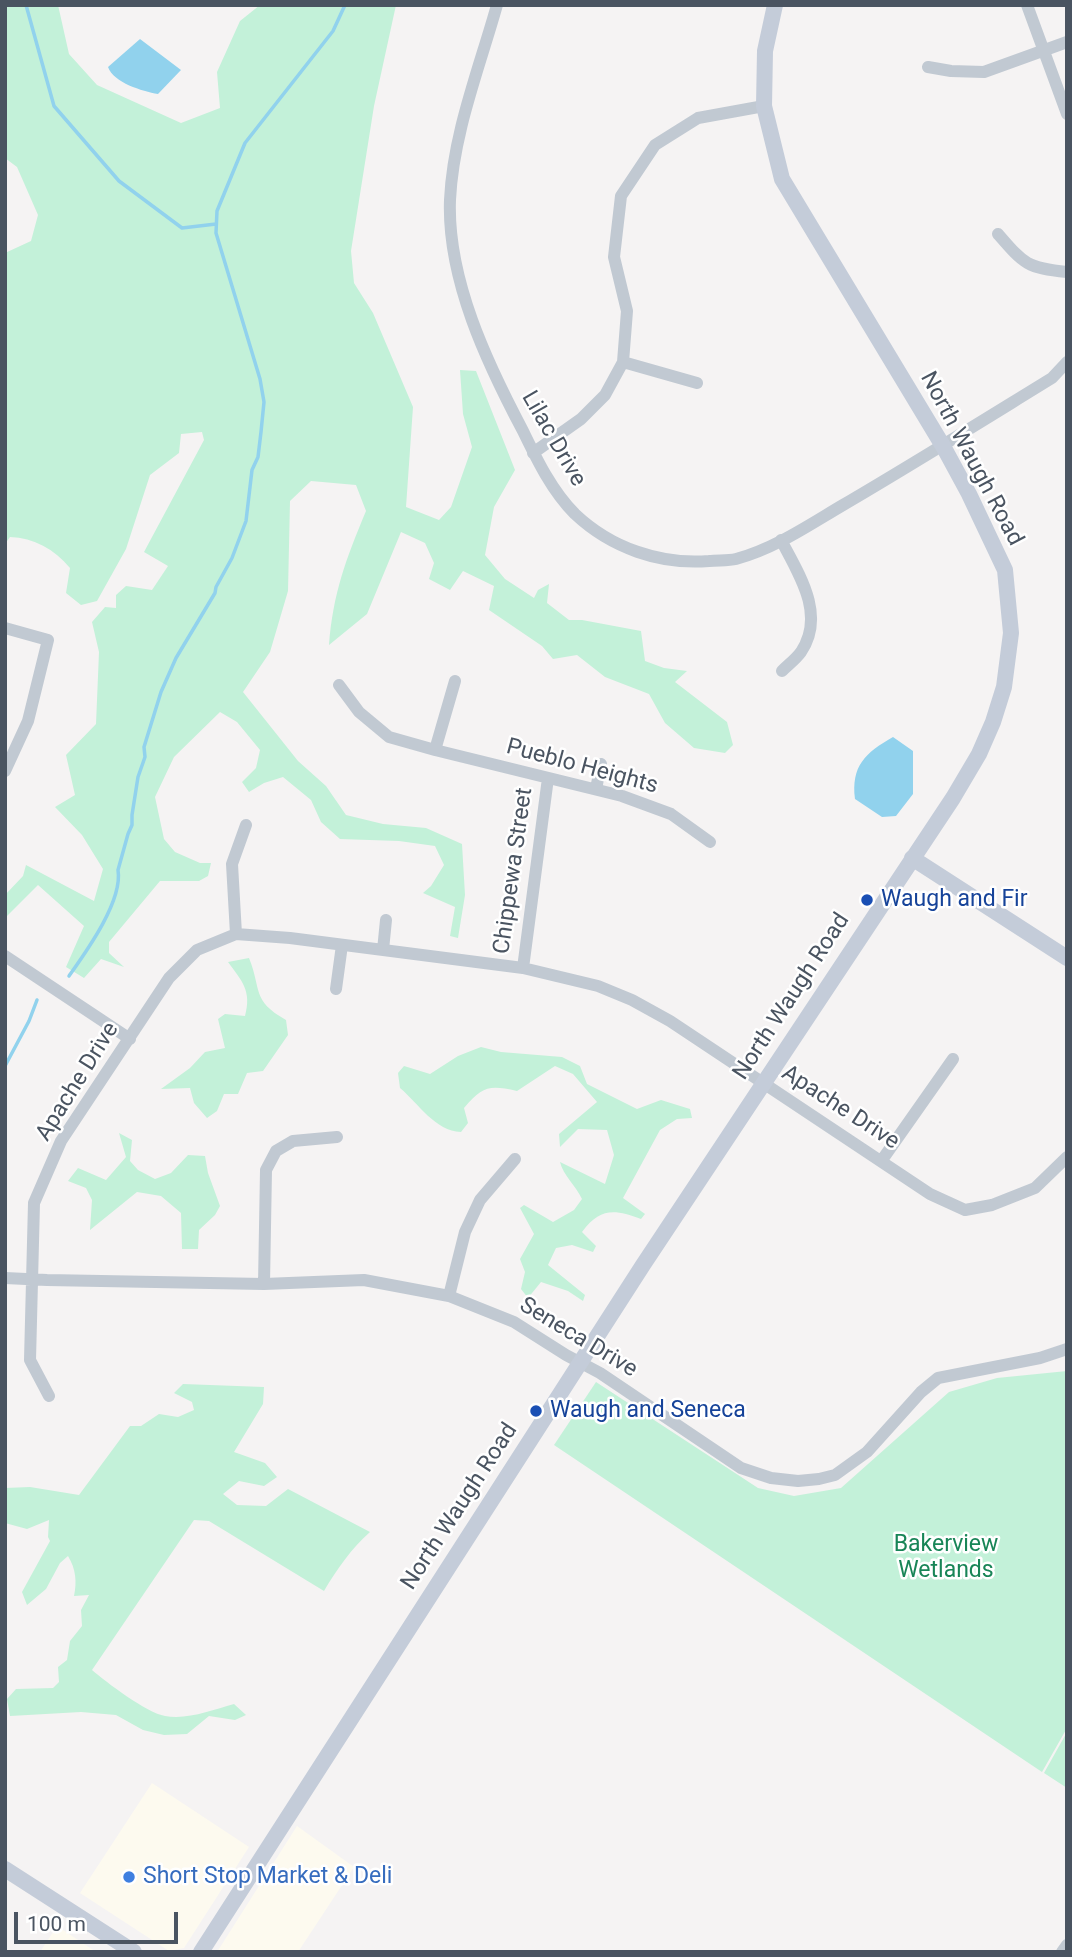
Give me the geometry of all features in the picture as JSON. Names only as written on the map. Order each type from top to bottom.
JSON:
[{"type":"street","name":"Lilac Drive","points":[[497,5],[464,117],[454,164],[450,228],[462,285],[492,372],[533,453],[552,484],[572,511],[604,537],[654,558],[685,563],[735,559],[781,540],[943,446],[1052,378],[1067,362]]},
{"type":"street","name":"North Waugh Road","points":[[201,1952],[656,1245],[953,798],[979,754],[1004,687],[1011,633],[1004,569],[943,446],[782,179],[764,106],[765,51],[775,5]]},
{"type":"street","points":[[1027,5],[1067,114]]},
{"type":"street","points":[[928,67],[984,72],[1067,42]]},
{"type":"street","points":[[533,453],[581,419],[605,395],[623,362],[627,311],[614,257],[621,197],[655,145],[698,118],[764,106]]},
{"type":"street","points":[[998,234],[1021,261],[1043,270],[1067,272]]},
{"type":"street","points":[[623,362],[697,383]]},
{"type":"street","points":[[781,540],[811,600],[811,626],[807,640],[801,652],[782,671]]},
{"type":"street","points":[[5,628],[48,640],[28,721],[5,771]]},
{"type":"street","points":[[435,750],[455,681]]},
{"type":"street","name":"Pueblo Heights","points":[[339,685],[359,712],[389,737],[596,789],[671,814],[710,842]]},
{"type":"street","points":[[596,789],[601,764]]},
{"type":"street","name":"Chippewa Street","points":[[523,968],[548,778]]},
{"type":"street","points":[[236,934],[232,864],[246,825]]},
{"type":"street","points":[[912,858],[1067,958]]},
{"type":"street","points":[[383,950],[386,920]]},
{"type":"street","name":"Apache Drive","points":[[48,1396],[30,1360],[34,1203],[61,1141],[169,978],[197,950],[236,934],[523,968],[598,986],[632,1000],[670,1021],[930,1194],[965,1210],[992,1205],[1035,1188],[1067,1157]]},
{"type":"street","points":[[336,989],[342,945]]},
{"type":"street","points":[[5,956],[130,1040]]},
{"type":"street","points":[[882,1160],[953,1059]]},
{"type":"street","points":[[264,1284],[266,1170],[276,1150],[293,1141],[337,1137]]},
{"type":"street","points":[[449,1296],[465,1232],[481,1200],[515,1159]]},
{"type":"street","name":"Seneca Drive","points":[[5,1278],[264,1284],[364,1279],[449,1296],[514,1322],[600,1373],[741,1468],[771,1478],[798,1481],[835,1475],[867,1452],[921,1392],[938,1378],[1040,1358],[1067,1349]]},
{"type":"street","points":[[5,1868],[134,1952]]},
{"type":"street","points":[[1062,1952],[1067,1945]]},
{"type":"shaded area","points":[[152,1783],[249,1847],[184,1948],[169,1951],[80,1893]]},
{"type":"shaded area","points":[[297,1826],[354,1867],[298,1952],[217,1952]]},
{"type":"shaded area","points":[[57,1926],[96,1952],[40,1952]]},
{"type":"green space","points":[[5,5],[58,5],[69,54],[97,85],[181,123],[220,108],[217,72],[240,21],[260,5],[396,5],[374,106],[351,251],[354,283],[373,313],[413,407],[406,507],[439,520],[451,507],[472,447],[463,414],[460,370],[476,371],[515,470],[494,507],[485,555],[505,579],[534,598],[538,590],[549,584],[547,603],[569,620],[641,631],[645,661],[664,668],[687,671],[675,682],[727,722],[733,745],[725,753],[694,748],[665,723],[649,694],[605,677],[577,655],[553,659],[542,646],[489,610],[494,586],[463,571],[450,590],[429,579],[434,563],[425,543],[401,532],[367,614],[329,645],[342,576],[366,511],[356,485],[311,481],[290,501],[288,591],[270,652],[243,692],[298,761],[326,786],[346,815],[383,824],[426,828],[462,844],[465,895],[458,938],[450,936],[455,907],[423,893],[431,886],[444,865],[435,846],[399,841],[340,839],[321,822],[311,800],[283,777],[264,783],[249,792],[242,782],[256,768],[260,750],[237,722],[220,712],[174,757],[155,797],[164,839],[175,852],[200,863],[211,863],[208,876],[199,881],[160,881],[109,942],[109,953],[124,967],[101,959],[84,978],[66,967],[84,926],[38,885],[7,916],[5,895],[23,876],[26,865],[94,901],[103,869],[82,835],[55,807],[75,795],[66,755],[96,724],[99,652],[92,622],[105,607],[116,608],[116,595],[126,586],[152,590],[168,566],[144,552],[204,440],[202,432],[181,434],[179,453],[150,475],[126,549],[97,601],[81,605],[66,593],[70,568],[50,550],[19,538],[10,537],[5,544],[5,253],[31,241],[38,215],[17,167],[5,158]]},
{"type":"green space","points":[[249,958],[262,1000],[286,1020],[288,1035],[263,1071],[247,1073],[238,1094],[224,1094],[217,1111],[207,1118],[194,1103],[190,1088],[161,1089],[190,1068],[205,1052],[225,1048],[218,1019],[225,1014],[245,1016],[247,1007],[246,993],[241,981],[228,962]]},
{"type":"green space","points":[[481,1047],[501,1052],[562,1057],[580,1066],[587,1084],[637,1109],[661,1100],[690,1109],[692,1118],[677,1119],[660,1130],[623,1198],[645,1214],[641,1219],[615,1212],[601,1215],[582,1232],[596,1246],[593,1252],[572,1245],[556,1248],[548,1265],[585,1295],[583,1301],[568,1291],[541,1282],[528,1298],[521,1289],[525,1272],[520,1259],[534,1234],[520,1208],[524,1205],[553,1222],[574,1210],[582,1199],[560,1162],[605,1184],[614,1155],[607,1130],[578,1129],[560,1147],[559,1134],[597,1102],[573,1074],[555,1066],[517,1091],[493,1088],[482,1091],[464,1108],[468,1123],[461,1132],[435,1122],[400,1088],[398,1073],[404,1066],[430,1074],[458,1056]]},
{"type":"green space","points":[[119,1133],[132,1140],[130,1161],[138,1170],[155,1179],[171,1173],[188,1155],[205,1156],[220,1206],[215,1215],[199,1230],[198,1249],[182,1249],[181,1213],[161,1196],[137,1192],[90,1230],[92,1200],[86,1188],[68,1181],[78,1168],[106,1180],[126,1157]]},
{"type":"green space","name":"Bakerview Wetlands","points":[[1067,1371],[1067,1728],[1042,1772],[554,1445],[596,1382],[758,1488],[794,1496],[841,1488],[949,1392],[997,1378]]},
{"type":"green space","points":[[183,1384],[264,1387],[263,1404],[234,1452],[265,1463],[277,1477],[264,1486],[239,1481],[223,1494],[237,1505],[266,1506],[288,1489],[370,1532],[345,1560],[324,1591],[209,1521],[194,1520],[92,1670],[157,1714],[191,1716],[234,1704],[246,1715],[235,1720],[209,1716],[187,1734],[164,1735],[143,1730],[116,1715],[81,1712],[10,1716],[7,1699],[16,1689],[53,1688],[59,1682],[58,1667],[67,1660],[70,1641],[82,1626],[81,1610],[89,1595],[74,1596],[75,1576],[68,1556],[60,1563],[46,1589],[27,1605],[22,1592],[50,1541],[49,1520],[27,1529],[5,1523],[5,1488],[30,1487],[79,1495],[130,1426],[141,1426],[159,1414],[178,1417],[194,1410],[192,1402],[174,1393]]},
{"type":"green space","points":[[1067,1732],[1067,1788],[1044,1773]]},
{"type":"water","points":[[140,39],[181,70],[158,94],[122,82],[108,67]]},
{"type":"water","points":[[893,737],[913,751],[913,794],[896,816],[882,817],[855,799],[855,778],[868,755]]},
{"type":"waterway","points":[[26,5],[54,106],[119,181],[182,228],[216,224]]},
{"type":"waterway","points":[[69,976],[102,926],[115,896],[118,870],[132,825],[138,777],[145,757],[144,747],[161,692],[176,658],[215,593],[246,521],[252,470],[258,457],[264,402],[260,379],[216,233],[217,211],[245,143],[333,31],[345,5]]},
{"type":"waterway","points":[[5,1066],[37,1000]]},
{"type":"place","name":"Waugh and Fir","points":[[867,900]]},
{"type":"place","name":"Waugh and Seneca","points":[[536,1411]]},
{"type":"place","name":"Short Stop Market & Deli","points":[[129,1877]]}]
